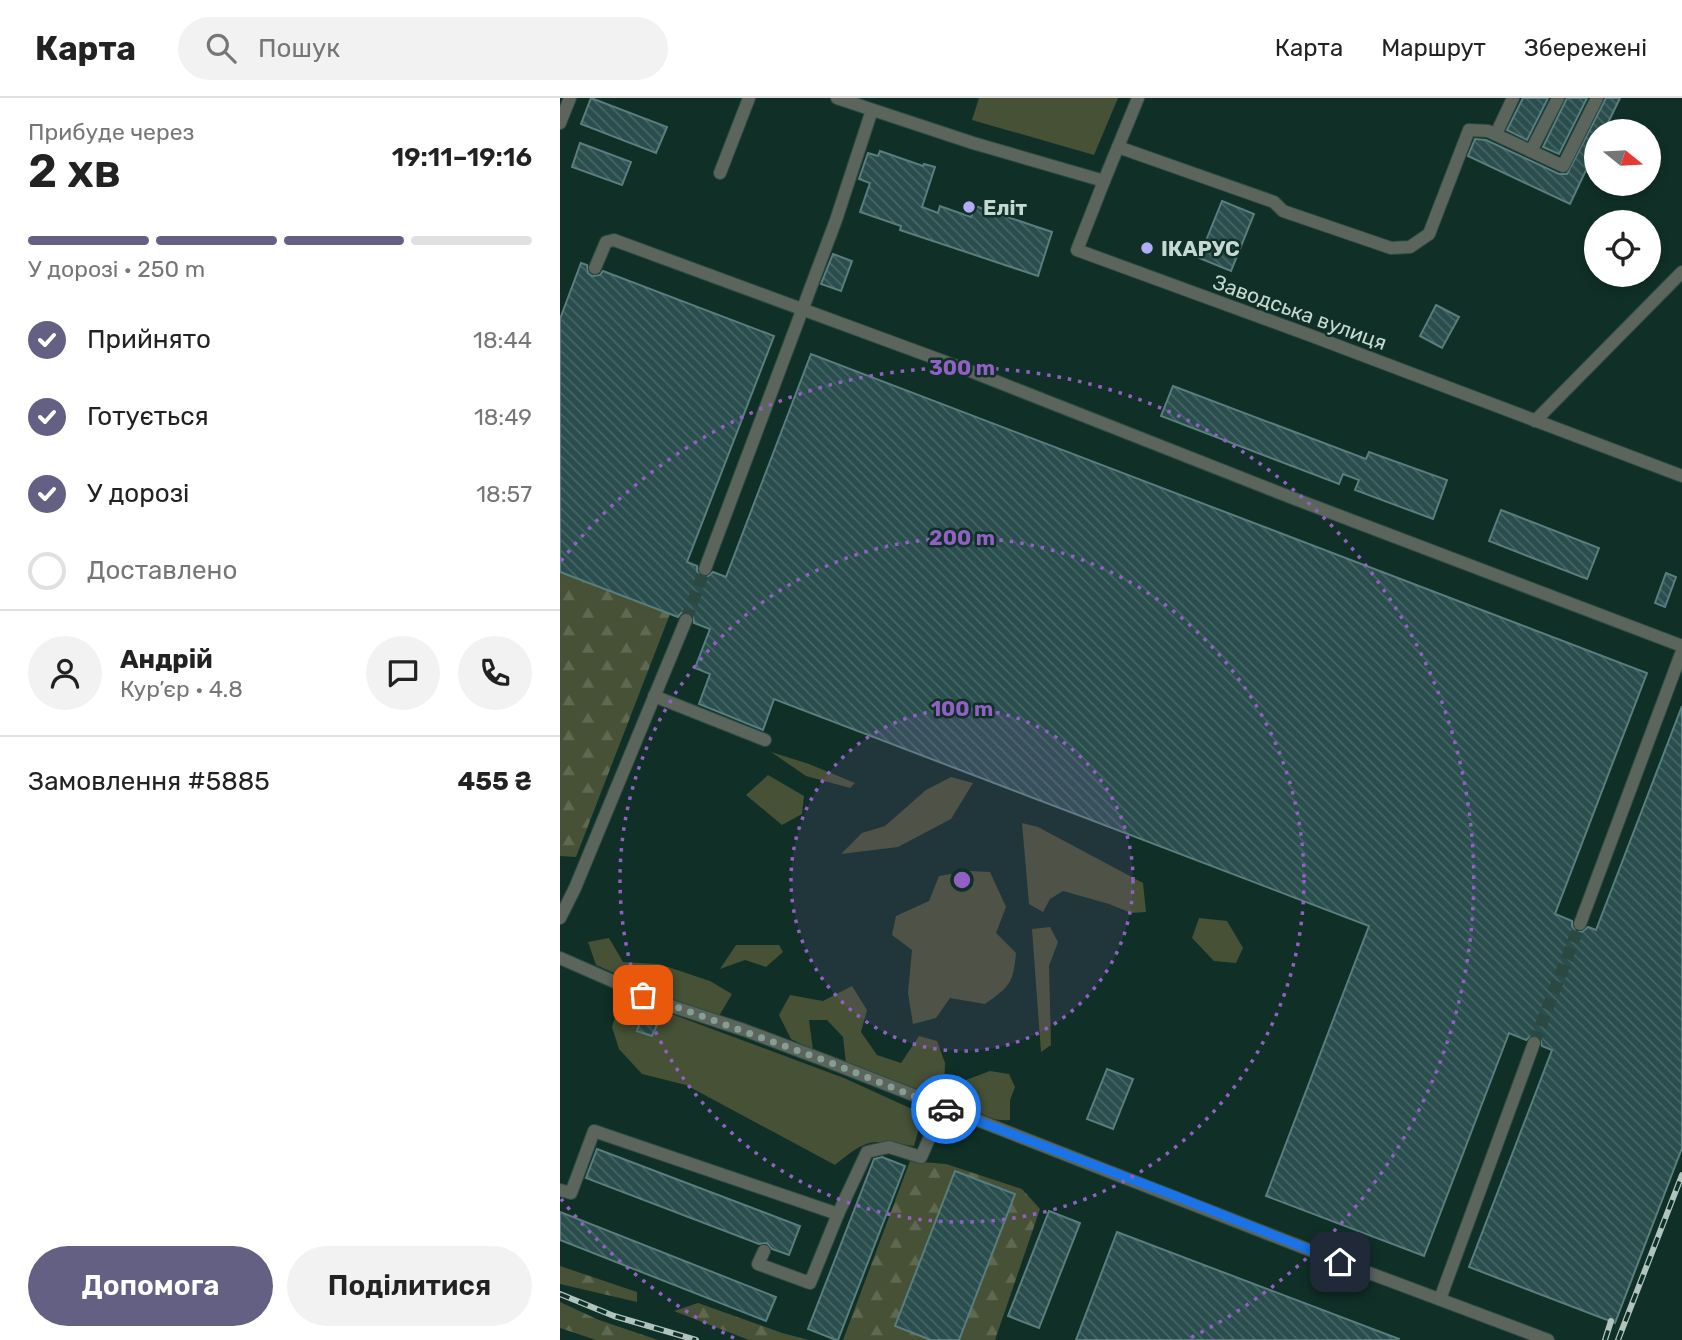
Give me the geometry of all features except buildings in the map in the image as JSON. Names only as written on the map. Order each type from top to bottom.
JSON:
[{"type":"street","points":[[560,123],[570,98]]},
{"type":"street","points":[[720,173],[749,98]]},
{"type":"street","points":[[837,98],[973,143],[1104,181],[1138,98]]},
{"type":"street","points":[[1496,134],[1513,98]]},
{"type":"street","points":[[1531,151],[1558,98]]},
{"type":"street","points":[[1118,147],[1274,202],[1283,211],[1391,248],[1410,247],[1429,234],[1469,130],[1496,134],[1563,166],[1597,98]]},
{"type":"street","points":[[705,569],[804,309],[872,110]]},
{"type":"street","name":"Заводська вулиця","points":[[1104,181],[1077,250],[1682,476]]},
{"type":"street","points":[[595,268],[606,242],[614,240],[804,309],[1682,648],[1580,924]]},
{"type":"street","points":[[1535,421],[1682,272]]},
{"type":"street","points":[[560,918],[575,888],[686,620]]},
{"type":"street","points":[[654,696],[765,740]]},
{"type":"street","points":[[560,958],[665,1004],[756,1034],[1548,1340]]},
{"type":"street","points":[[1440,1299],[1534,1043]]},
{"type":"street","points":[[764,1251],[758,1264],[810,1283],[867,1152],[889,1147],[921,1157],[936,1123],[946,1109]]},
{"type":"street","points":[[560,1189],[570,1193],[594,1131],[838,1214]]},
{"type":"green space","points":[[979,98],[1118,98],[1094,155],[972,120]]},
{"type":"green space","points":[[560,572],[670,614],[576,857],[560,856]]},
{"type":"green space","points":[[771,752],[855,783],[850,788],[806,776]]},
{"type":"green space","points":[[768,775],[804,796],[802,814],[782,825],[746,795]]},
{"type":"green space","points":[[951,777],[973,783],[951,819],[898,847],[841,854],[862,833],[885,826],[926,790]]},
{"type":"green space","points":[[1022,823],[1038,827],[1143,883],[1146,912],[1131,913],[1063,891],[1050,899],[1043,912],[1029,904]]},
{"type":"green space","points":[[970,871],[990,872],[1006,907],[996,933],[1016,953],[1011,978],[1000,993],[985,1004],[950,998],[936,1018],[913,1024],[908,993],[912,950],[892,935],[896,916],[929,901],[939,876]]},
{"type":"green space","points":[[1199,918],[1227,921],[1243,948],[1236,963],[1214,961],[1192,938]]},
{"type":"green space","points":[[1050,927],[1058,942],[1049,966],[1051,1045],[1041,1052],[1032,929]]},
{"type":"green space","points":[[609,938],[623,962],[659,964],[710,981],[732,994],[719,1016],[672,999],[596,965],[588,942]]},
{"type":"green space","points":[[736,945],[779,945],[783,952],[766,967],[745,960],[720,969]]},
{"type":"green space","points":[[852,986],[867,1010],[861,1032],[877,1055],[901,1063],[919,1036],[937,1041],[945,1063],[944,1097],[933,1099],[846,1063],[843,1037],[827,1020],[809,1020],[813,1050],[791,1039],[779,1015],[790,995],[823,1001]]},
{"type":"green space","points":[[642,1003],[844,1078],[923,1114],[914,1146],[888,1142],[871,1143],[856,1149],[835,1165],[686,1085],[642,1074],[619,1049],[612,1027],[619,1004]]},
{"type":"green space","points":[[990,1071],[1009,1074],[1015,1087],[1010,1100],[1010,1120],[984,1115],[969,1098],[966,1080]]},
{"type":"green space","points":[[910,1161],[946,1164],[1022,1189],[1040,1209],[995,1340],[843,1340]]},
{"type":"green space","points":[[560,1266],[637,1292],[637,1302],[560,1284]]},
{"type":"green space","points":[[560,1302],[599,1320],[658,1340],[596,1340],[560,1328]]},
{"type":"green space","points":[[698,1303],[809,1340],[749,1340],[674,1311]]},
{"type":"tunnel","points":[[686,620],[705,569]]},
{"type":"tunnel","points":[[1534,1043],[1580,924]]},
{"type":"railway","points":[[1618,1340],[1682,1175]]},
{"type":"railway","points":[[560,1294],[614,1316],[696,1340]]},
{"type":"railway","points":[[1605,1340],[1611,1321]]},
{"type":"way so far","points":[[643,995],[744,1030],[946,1109]]},
{"type":"place","name":"Еліт","points":[[969,207]]},
{"type":"place","name":"ІКАРУС","points":[[1147,248]]},
{"type":"route","points":[[946,1109],[1340,1262]]}]
